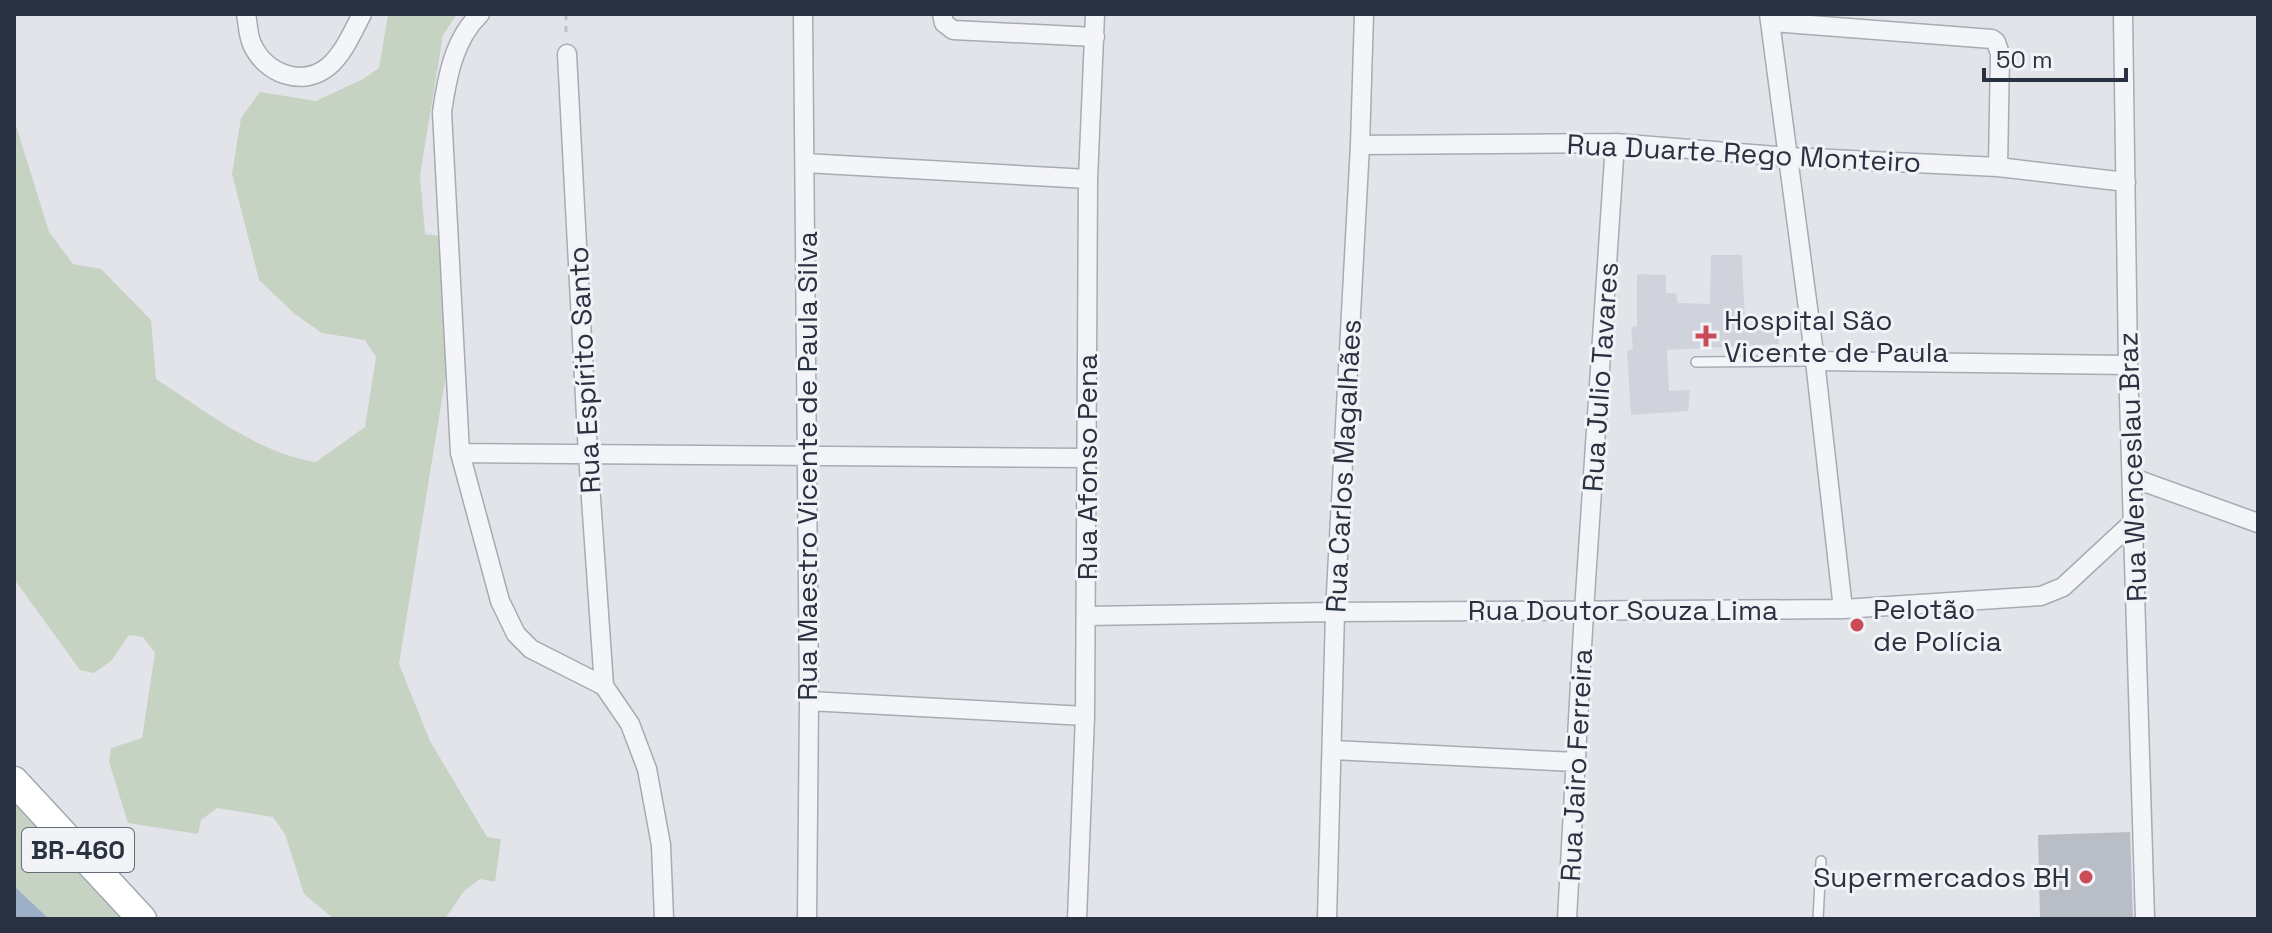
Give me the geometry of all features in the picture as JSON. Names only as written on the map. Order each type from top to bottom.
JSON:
[{"type":"main road","name":"BR-460","points":[[14,781],[142,919]]},
{"type":"street","points":[[246,14],[252,44],[264,63],[281,74],[297,78],[313,75],[328,67],[341,52],[362,14]]},
{"type":"street","points":[[480,14],[459,44],[447,78],[442,112],[460,453],[500,601],[516,634],[531,649],[604,686],[630,724],[647,769],[661,845],[664,919]]},
{"type":"street","name":"Rua Maestro Vicente de Paula Silva","points":[[803,14],[809,701],[807,919]]},
{"type":"street","points":[[942,14],[944,23],[953,30],[1095,37]]},
{"type":"street","name":"Rua Afonso Pena","points":[[1077,919],[1085,716],[1088,179],[1095,14]]},
{"type":"street","name":"Rua Carlos Magalhães","points":[[1327,919],[1335,612],[1364,14]]},
{"type":"street","name":"Rua Wenceslau Braz","points":[[2123,14],[2128,365],[2145,919]]},
{"type":"street","points":[[1843,609],[1815,361],[1770,18],[1992,39],[2000,54],[1998,167]]},
{"type":"street","name":"Rua Espírito Santo","points":[[567,54],[588,455],[604,686]]},
{"type":"street","name":"Rua Duarte Rego Monteiro","points":[[1360,145],[1615,143],[1789,157],[1998,167],[2126,182]]},
{"type":"street","name":"Rua Julio Tavares","points":[[1584,611],[1615,143]]},
{"type":"street","points":[[805,163],[1088,179]]},
{"type":"street","points":[[1815,361],[2128,365]]},
{"type":"street","points":[[460,453],[1087,458]]},
{"type":"street","points":[[2133,478],[2258,523]]},
{"type":"street","name":"Rua Doutor Souza Lima","points":[[1086,616],[1843,609],[2049,594],[2063,587],[2133,522]]},
{"type":"street","name":"Rua Jairo Ferreira","points":[[1567,919],[1584,611]]},
{"type":"street","points":[[809,701],[1085,716]]},
{"type":"street","points":[[1333,750],[1575,762]]},
{"type":"lane","points":[[1696,362],[1815,361]]},
{"type":"lane","points":[[1818,919],[1821,861]]},
{"type":"shaded area","name":"Hospital São Vicente de Paula","points":[[1711,255],[1742,255],[1745,325],[1778,324],[1779,344],[1667,350],[1669,391],[1690,390],[1688,411],[1631,415],[1627,351],[1633,349],[1631,327],[1637,326],[1637,274],[1666,275],[1666,293],[1676,293],[1678,303],[1710,304]]},
{"type":"green space","points":[[388,14],[457,14],[443,35],[420,175],[425,234],[439,236],[449,267],[447,368],[399,664],[430,741],[487,837],[501,839],[495,882],[480,879],[464,891],[445,919],[334,919],[304,894],[285,834],[273,817],[217,808],[201,820],[198,834],[128,823],[109,762],[111,748],[142,738],[155,653],[143,637],[129,635],[111,661],[94,673],[80,670],[14,579],[14,119],[49,232],[73,264],[101,269],[151,320],[156,379],[253,440],[273,450],[316,462],[365,427],[376,357],[365,340],[322,333],[296,315],[259,280],[232,174],[241,118],[260,92],[316,101],[379,68]]},
{"type":"green space","points":[[14,781],[142,919],[14,919]]},
{"type":"water","points":[[14,886],[49,919],[14,919]]},
{"type":"building","name":"Supermercados BH","points":[[2130,832],[2133,919],[2040,919],[2038,835]]},
{"type":"place","name":"Hospital São Vicente de Paula","points":[[1706,336]]},
{"type":"place","name":"Pelotão de Polícia","points":[[1857,625]]},
{"type":"place","name":"Supermercados BH","points":[[2086,877]]}]
